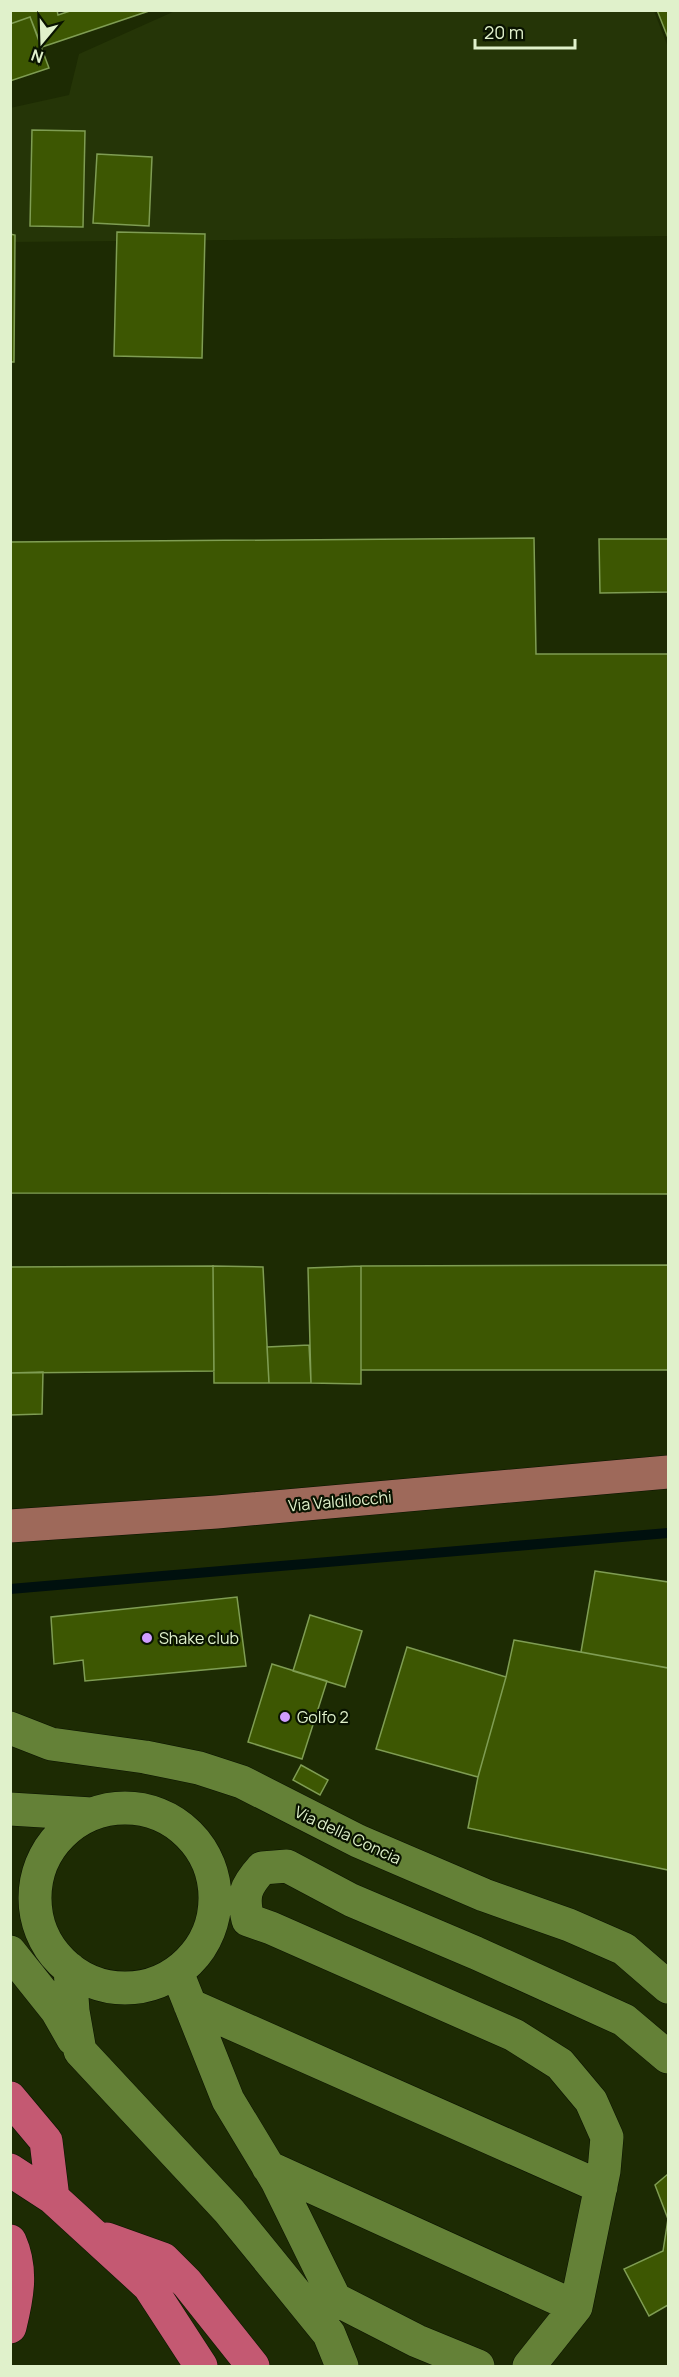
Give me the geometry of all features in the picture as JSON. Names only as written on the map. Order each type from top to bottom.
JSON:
[{"type":"highway","points":[[10,2098],[46,2141],[53,2198]]},
{"type":"highway","points":[[10,2170],[53,2198],[149,2286],[201,2367]]},
{"type":"highway","points":[[95,2235],[163,2259],[187,2283],[253,2367]]},
{"type":"highway","points":[[10,2241],[19,2274],[17,2300],[10,2326]]},
{"type":"main road","name":"Via Valdilocchi","points":[[10,1526],[217,1512],[669,1472]]},
{"type":"lane","name":"Via della Concia","points":[[10,1728],[51,1744],[145,1757],[199,1768],[242,1782],[358,1841],[484,1895],[569,1925],[624,1949],[669,1987]]},
{"type":"lane","points":[[10,1809],[92,1814],[121,1808],[149,1812],[176,1824],[197,1843],[208,1865],[215,1898],[211,1927],[198,1952],[177,1972],[149,1986],[118,1988],[88,1981],[62,1964],[44,1939],[35,1910],[36,1879],[48,1850],[67,1828],[92,1814]]},
{"type":"lane","points":[[208,1865],[262,1868],[287,1866],[351,1900],[624,2020],[669,2057]]},
{"type":"lane","points":[[248,1920],[244,1902],[248,1884],[262,1868]]},
{"type":"lane","points":[[213,1914],[248,1920],[271,1928],[514,2035],[560,2064],[591,2101],[607,2136],[601,2187],[576,2307],[529,2367]]},
{"type":"lane","points":[[10,1952],[57,2011],[80,2051],[229,2211],[329,2334],[342,2367]]},
{"type":"lane","points":[[69,1969],[80,2051]]},
{"type":"lane","points":[[177,1972],[228,2100],[268,2168],[335,2299],[417,2341],[478,2367]]},
{"type":"lane","points":[[190,2005],[601,2187]]},
{"type":"lane","points":[[268,2168],[576,2307]]},
{"type":"shaded area","points":[[175,11],[654,11],[668,47],[668,236],[11,242],[10,108],[69,95],[79,54]]},
{"type":"building","points":[[10,10],[57,10],[58,15],[73,10],[152,10],[42,47],[30,17],[10,24]]},
{"type":"building","points":[[657,10],[668,10],[668,38]]},
{"type":"building","points":[[30,17],[49,68],[10,81],[10,24]]},
{"type":"building","points":[[32,130],[85,131],[83,227],[30,226]]},
{"type":"building","points":[[97,154],[152,157],[149,226],[93,223]]},
{"type":"building","points":[[117,232],[205,234],[202,358],[114,356]]},
{"type":"building","points":[[10,234],[15,235],[14,362],[10,362]]},
{"type":"building","points":[[534,538],[536,654],[668,654],[668,1194],[10,1193],[10,542]]},
{"type":"building","points":[[599,539],[668,539],[668,592],[600,593]]},
{"type":"building","points":[[668,1265],[668,1370],[361,1370],[361,1266]]},
{"type":"building","points":[[213,1266],[263,1267],[269,1383],[214,1383]]},
{"type":"building","points":[[213,1266],[214,1371],[10,1373],[10,1267]]},
{"type":"building","points":[[361,1266],[361,1384],[311,1383],[308,1268]]},
{"type":"building","points":[[309,1345],[311,1383],[269,1383],[267,1347]]},
{"type":"building","points":[[43,1372],[42,1414],[10,1415],[10,1373]]},
{"type":"building","points":[[595,1571],[668,1582],[668,1668],[581,1652]]},
{"type":"building","name":"Shake club","points":[[237,1597],[246,1666],[85,1681],[83,1660],[54,1664],[51,1617]]},
{"type":"building","points":[[310,1615],[362,1631],[345,1687],[293,1671]]},
{"type":"building","points":[[514,1640],[668,1668],[668,1870],[468,1828],[478,1777]]},
{"type":"building","points":[[407,1647],[506,1677],[478,1777],[376,1749]]},
{"type":"building","name":"Golfo 2","points":[[272,1664],[327,1681],[302,1759],[248,1742]]},
{"type":"building","points":[[301,1765],[328,1780],[320,1795],[293,1780]]},
{"type":"building","points":[[668,2174],[668,2219],[655,2185]]},
{"type":"building","points":[[668,2219],[668,2305],[649,2316],[624,2269],[663,2251]]},
{"type":"waterway","points":[[10,1589],[668,1533]]},
{"type":"place","name":"Shake club","points":[[147,1638]]},
{"type":"place","name":"Golfo 2","points":[[285,1717]]}]
